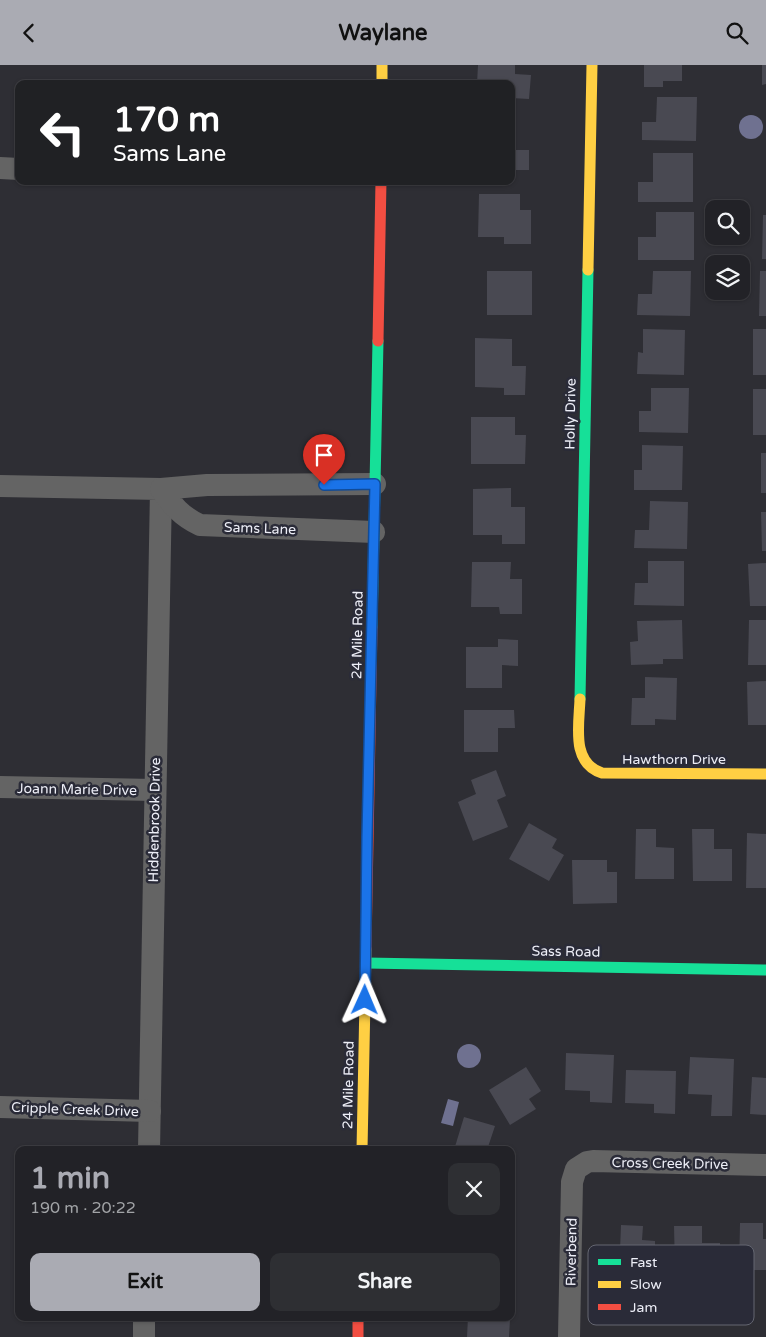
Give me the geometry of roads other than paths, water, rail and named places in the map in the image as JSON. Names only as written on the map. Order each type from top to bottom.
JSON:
[{"type":"street","points":[[382,65],[382,80]]},
{"type":"street","name":"Holly Drive","points":[[585,763],[580,751],[579,737],[592,65]]},
{"type":"street","points":[[0,168],[15,169]]},
{"type":"street","name":"24 Mile Road","points":[[362,1146],[381,185]]},
{"type":"street","points":[[0,485],[161,489],[206,485],[375,484]]},
{"type":"street","name":"Sams Lane","points":[[161,489],[181,514],[200,525],[374,532]]},
{"type":"street","name":"Hiddenbrook Drive","points":[[149,1146],[154,790],[161,489]]},
{"type":"street","name":"Hawthorn Drive","points":[[585,763],[595,771],[602,773],[766,774]]},
{"type":"street","name":"Joann Marie Drive","points":[[0,787],[154,790]]},
{"type":"street","name":"Sass Road","points":[[366,963],[766,970]]},
{"type":"street","name":"Cripple Creek Drive","points":[[0,1107],[150,1111]]},
{"type":"street","name":"Cross Creek Drive","points":[[576,1169],[587,1162],[593,1161],[766,1165]]},
{"type":"street","name":"Riverbend","points":[[569,1337],[572,1182],[576,1169]]},
{"type":"street","points":[[144,1321],[144,1337]]},
{"type":"street","points":[[358,1321],[358,1337]]},
{"type":"water","points":[[751,115],[759,119],[763,127],[759,135],[751,139],[743,135],[739,127],[743,119]]},
{"type":"water","points":[[469,1044],[474,1045],[480,1051],[480,1061],[474,1067],[469,1068],[464,1067],[458,1061],[457,1056],[458,1051],[464,1045]]},
{"type":"water","points":[[448,1099],[459,1102],[453,1126],[441,1123]]}]
